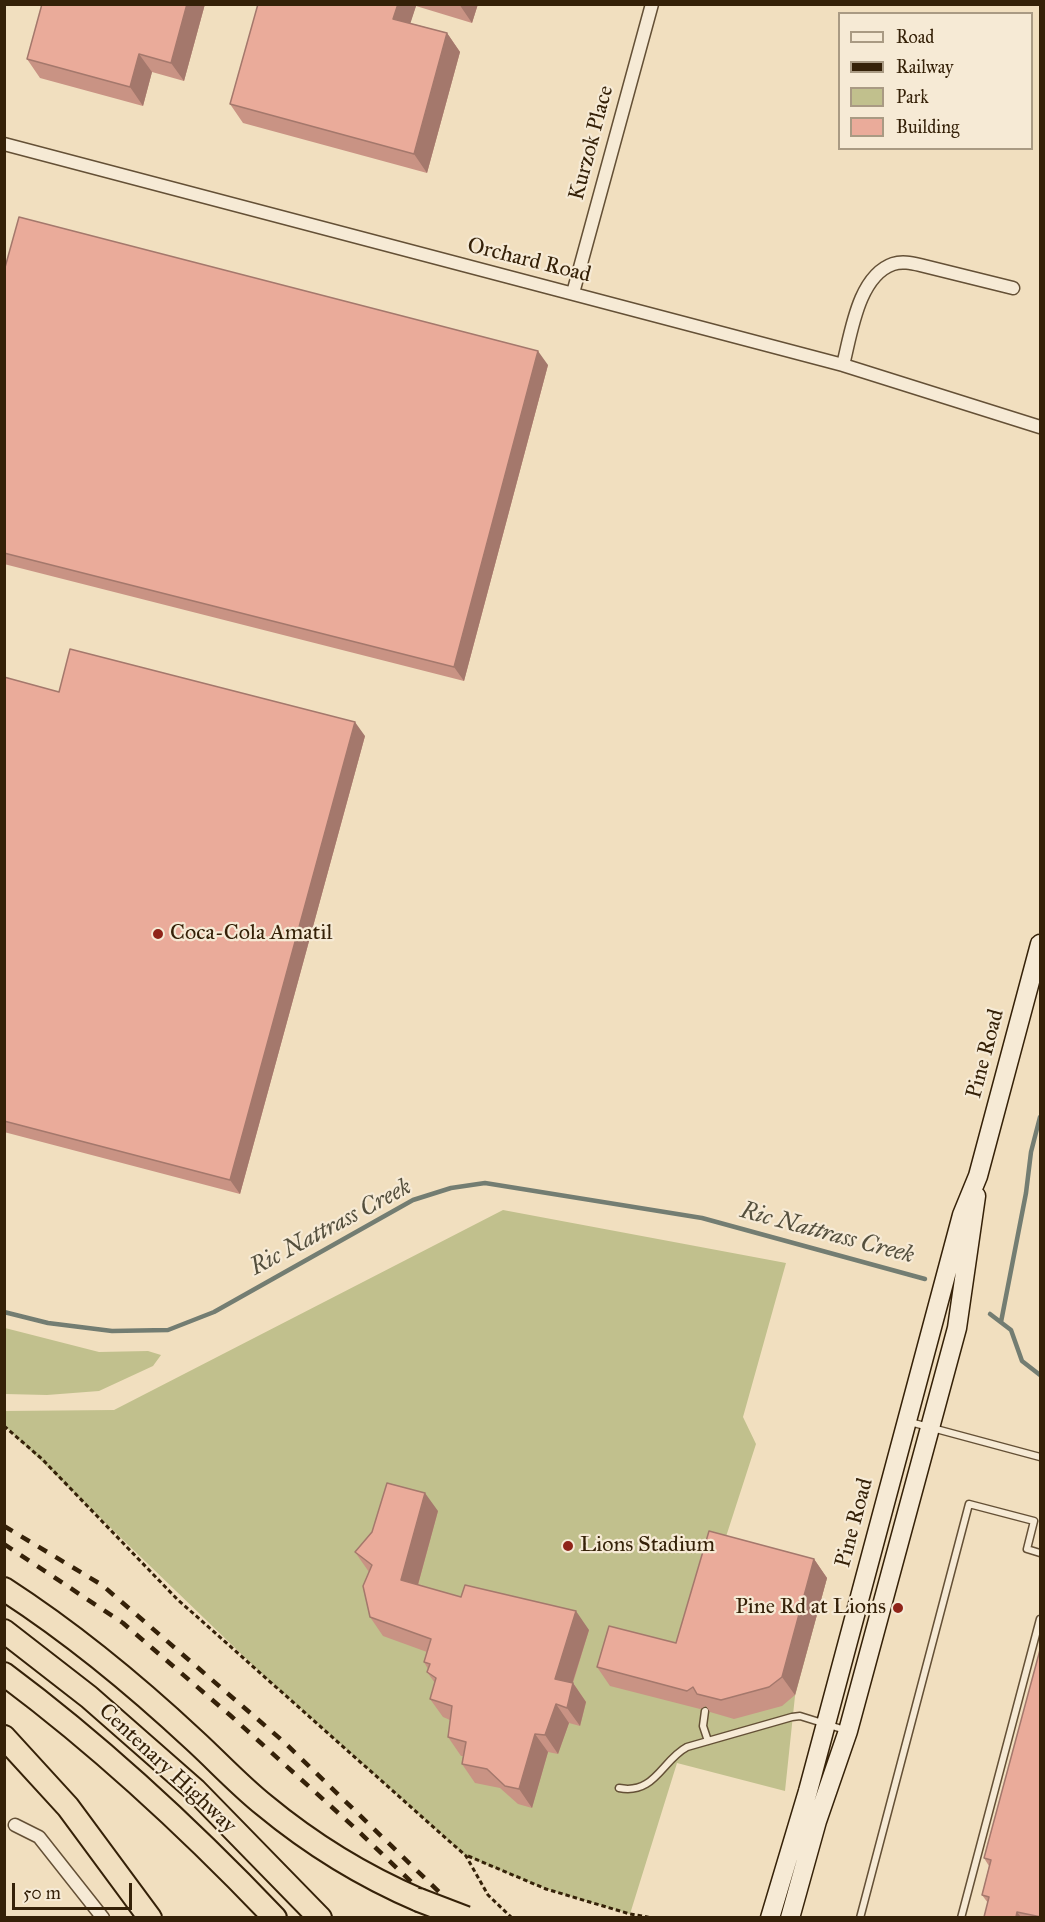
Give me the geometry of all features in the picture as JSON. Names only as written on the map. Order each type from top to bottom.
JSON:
[{"type":"highway","points":[[4,1589],[103,1661],[194,1740],[263,1805],[299,1832],[359,1872],[419,1900],[466,1917]]},
{"type":"highway","name":"Centenary Highway","points":[[4,1631],[89,1697],[186,1782],[320,1917]]},
{"type":"highway","name":"Centenary Highway","points":[[4,1674],[73,1727],[124,1772],[275,1917]]},
{"type":"highway","points":[[4,1737],[68,1807],[150,1917]]},
{"type":"street","name":"Kurzok Place","points":[[573,293],[652,4]]},
{"type":"street","name":"Orchard Road","points":[[4,144],[843,365],[1041,427]]},
{"type":"street","points":[[843,365],[859,304],[868,284],[879,272],[892,264],[905,262],[1013,288]]},
{"type":"street","name":"Pine Road","points":[[770,1917],[788,1862],[826,1725],[962,1215],[978,1176],[1041,944]]},
{"type":"street","name":"Pine Road","points":[[790,1917],[817,1821],[848,1731],[957,1328],[978,1176]]},
{"type":"street","points":[[15,1825],[39,1837],[103,1917]]},
{"type":"street","points":[[796,1897],[807,1917]]},
{"type":"lane","points":[[907,1421],[1041,1457]]},
{"type":"lane","points":[[860,1917],[969,1504],[1034,1521],[1027,1549],[1041,1553]]},
{"type":"lane","points":[[961,1917],[1041,1619]]},
{"type":"lane","points":[[705,1711],[703,1726],[708,1741]]},
{"type":"lane","points":[[619,1788],[628,1790],[657,1778],[678,1752],[792,1717],[800,1716],[848,1731]]},
{"type":"path","points":[[4,1426],[42,1459],[177,1599],[466,1856],[488,1895],[512,1917]]},
{"type":"path","points":[[466,1856],[546,1889],[630,1914],[652,1917]]},
{"type":"green space","points":[[503,1210],[786,1263],[743,1417],[756,1444],[722,1549],[827,1578],[795,1696],[785,1791],[677,1763],[630,1914],[546,1889],[466,1856],[262,1674],[5,1426],[4,1411],[114,1410]]},
{"type":"green space","points":[[5,1328],[99,1352],[148,1351],[161,1355],[153,1366],[99,1391],[47,1395],[5,1394]]},
{"type":"building","points":[[42,4],[187,4],[171,63],[139,54],[130,87],[27,59]]},
{"type":"building","points":[[258,4],[398,4],[393,19],[447,33],[414,154],[230,104]]},
{"type":"building","points":[[19,217],[538,351],[454,667],[4,553],[4,271]]},
{"type":"building","name":"Coca-Cola Amatil","points":[[70,649],[355,722],[230,1180],[4,1121],[4,677],[59,692]]},
{"type":"building","points":[[387,1483],[425,1493],[401,1580],[461,1597],[465,1585],[576,1611],[555,1679],[573,1683],[567,1708],[556,1704],[545,1735],[535,1734],[519,1789],[505,1786],[487,1769],[462,1764],[466,1742],[448,1737],[452,1706],[430,1699],[436,1678],[427,1672],[430,1664],[424,1662],[431,1639],[370,1617],[363,1586],[372,1565],[355,1552],[372,1532]]},
{"type":"building","points":[[709,1531],[814,1559],[782,1677],[769,1687],[721,1700],[697,1694],[693,1687],[687,1691],[597,1667],[609,1626],[676,1643]]},
{"type":"building","points":[[1041,1646],[1041,1917],[1017,1912],[1016,1917],[984,1917],[989,1897],[982,1895],[991,1860],[984,1858]]},
{"type":"waterway","points":[[1001,1322],[1026,1193],[1031,1152],[1040,1117]]},
{"type":"waterway","name":"Ric Nattrass Creek","points":[[4,1312],[48,1323],[112,1331],[168,1330],[214,1312],[413,1200],[451,1188],[485,1183],[702,1218],[925,1279]]},
{"type":"waterway","name":"Ric Nattrass Creek","points":[[990,1314],[1011,1330],[1022,1361],[1040,1375]]},
{"type":"railway","points":[[4,1526],[102,1585],[284,1742],[466,1918]]},
{"type":"railway","points":[[4,1544],[123,1623],[231,1716],[356,1829],[449,1918]]},
{"type":"place","name":"Coca-Cola Amatil","points":[[158,934]]},
{"type":"place","name":"Lions Stadium","points":[[568,1546]]},
{"type":"place","name":"Pine Rd at Lions","points":[[898,1608]]}]
